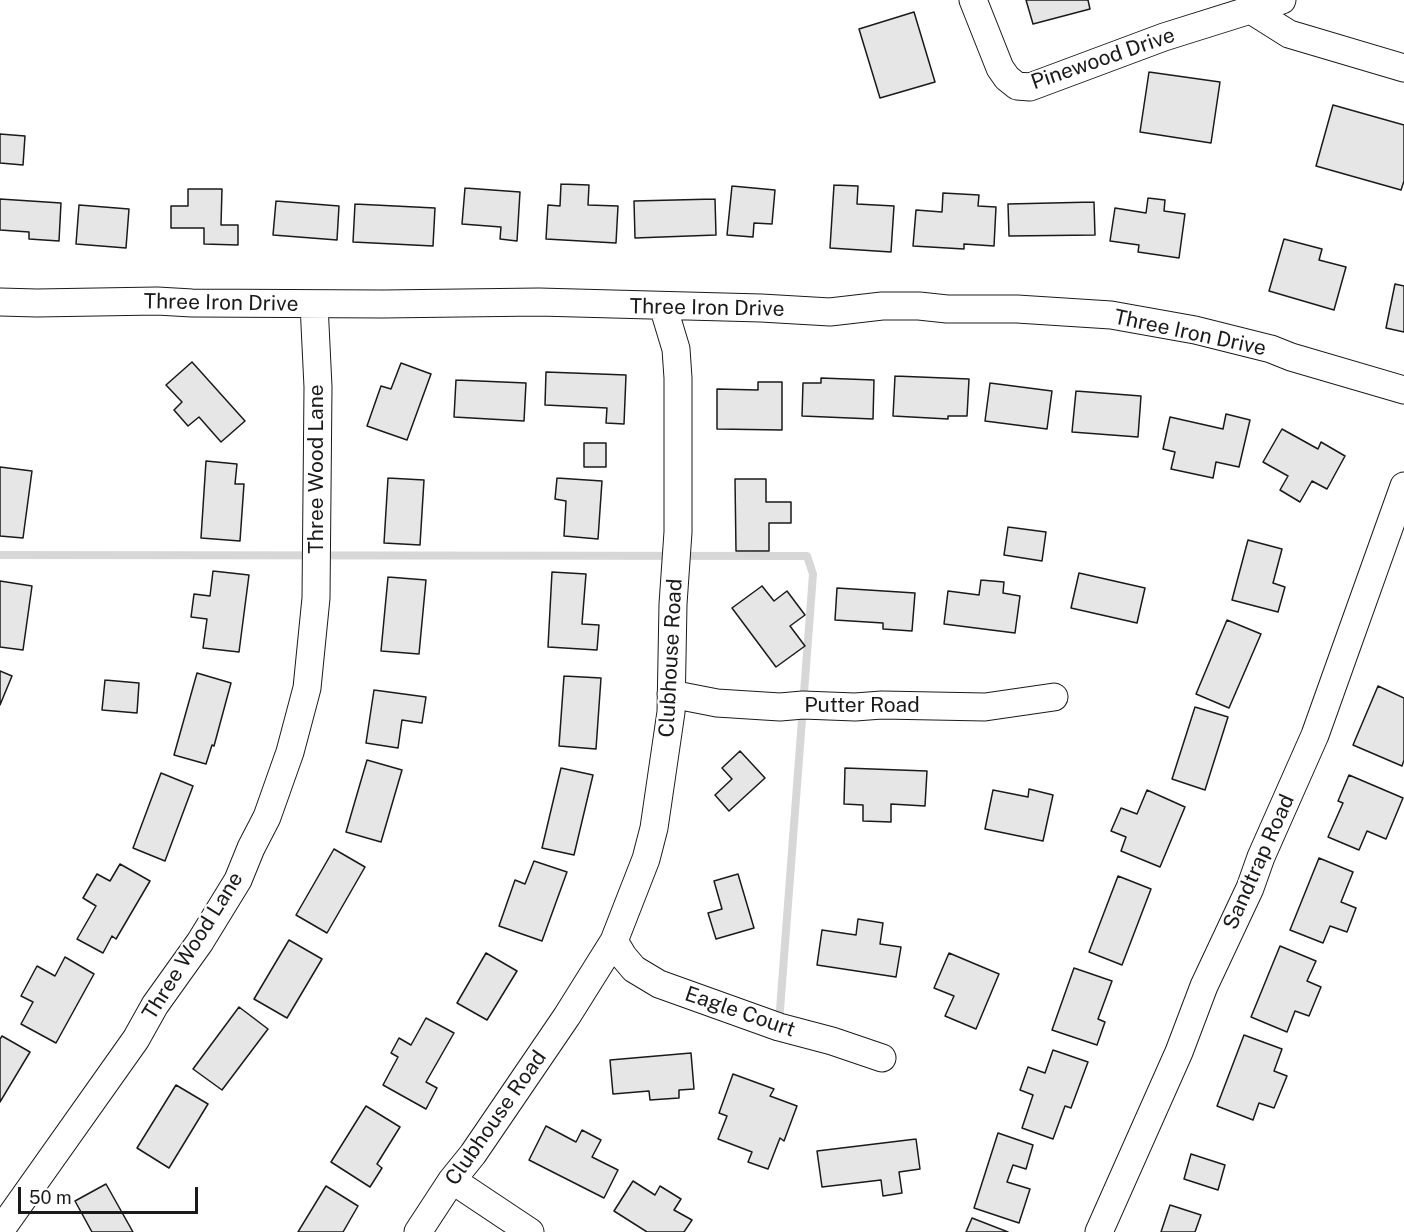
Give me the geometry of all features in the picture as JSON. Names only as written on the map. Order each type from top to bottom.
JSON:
[{"type":"street","name":"Pinewood Drive","points":[[973,0],[1000,69],[1017,86],[1030,87],[1164,37],[1282,0]]},
{"type":"street","points":[[1251,10],[1289,34],[1404,68]]},
{"type":"street","name":"Three Iron Drive","points":[[0,302],[157,301],[314,304],[539,302],[830,312],[882,306],[1017,309],[1111,315],[1195,330],[1271,349],[1404,390]]},
{"type":"street","name":"Three Wood Lane","points":[[0,1231],[136,1039],[155,1005],[179,974],[238,880],[267,817],[290,752],[307,688],[316,598],[318,387],[314,304]]},
{"type":"street","name":"Clubhouse Road","points":[[418,1232],[452,1180],[512,1098],[614,941],[646,858],[654,828],[672,712],[673,604],[678,532],[678,378],[676,349],[663,306]]},
{"type":"street","name":"Sandtrap Road","points":[[1099,1232],[1315,735],[1404,486]]},
{"type":"street","name":"Putter Road","points":[[671,694],[717,703],[780,707],[803,705],[985,707],[1054,697]]},
{"type":"street","name":"Eagle Court","points":[[614,941],[634,969],[658,984],[779,1027],[832,1041],[882,1058]]},
{"type":"street","points":[[452,1180],[530,1232]]},
{"type":"building","points":[[1026,0],[1088,0],[1090,9],[1033,24]]},
{"type":"building","points":[[914,12],[935,82],[880,98],[859,29]]},
{"type":"building","points":[[1149,72],[1220,82],[1211,143],[1140,132]]},
{"type":"building","points":[[1333,105],[1404,125],[1404,181],[1401,190],[1316,166]]},
{"type":"building","points":[[0,134],[25,136],[23,165],[0,163]]},
{"type":"building","points":[[561,184],[589,185],[588,205],[618,206],[616,243],[546,239],[548,205],[560,206]]},
{"type":"building","points":[[834,185],[858,186],[857,204],[894,206],[891,252],[830,248]]},
{"type":"building","points":[[732,186],[775,190],[772,224],[754,223],[753,237],[727,235]]},
{"type":"building","points":[[465,188],[520,192],[517,241],[500,239],[501,227],[462,224]]},
{"type":"building","points":[[188,189],[222,189],[221,225],[238,225],[238,245],[204,244],[204,228],[171,228],[171,206],[188,206]]},
{"type":"building","points":[[943,193],[979,195],[978,206],[996,207],[994,246],[964,244],[964,249],[913,246],[916,210],[942,212]]},
{"type":"building","points":[[1148,198],[1165,200],[1164,211],[1185,214],[1179,258],[1138,252],[1139,245],[1110,241],[1115,208],[1146,213]]},
{"type":"building","points":[[0,199],[61,203],[59,241],[29,239],[29,232],[0,230]]},
{"type":"building","points":[[715,199],[716,235],[635,238],[634,201]]},
{"type":"building","points":[[276,201],[339,206],[337,240],[273,235]]},
{"type":"building","points":[[1094,202],[1095,235],[1009,236],[1008,204]]},
{"type":"building","points":[[355,204],[435,208],[433,246],[353,242]]},
{"type":"building","points":[[79,205],[129,209],[126,248],[76,244]]},
{"type":"building","points":[[1284,239],[1322,249],[1319,260],[1346,267],[1334,310],[1269,291]]},
{"type":"building","points":[[1395,284],[1404,286],[1404,332],[1386,328]]},
{"type":"building","points":[[192,362],[245,421],[221,442],[199,417],[188,426],[174,410],[182,402],[166,385]]},
{"type":"building","points":[[401,363],[431,374],[407,440],[367,426],[381,386],[391,389]]},
{"type":"building","points":[[546,372],[626,375],[624,424],[606,423],[607,408],[545,405]]},
{"type":"building","points":[[895,376],[969,379],[967,416],[948,416],[948,419],[893,416]]},
{"type":"building","points":[[821,378],[874,380],[873,419],[802,416],[803,383],[821,383]]},
{"type":"building","points":[[456,380],[526,383],[524,421],[454,417]]},
{"type":"building","points":[[758,382],[782,382],[782,430],[717,429],[717,389],[758,390]]},
{"type":"building","points":[[990,383],[1052,391],[1047,429],[985,421]]},
{"type":"building","points":[[1076,391],[1141,396],[1138,437],[1072,432]]},
{"type":"building","points":[[1226,414],[1250,420],[1239,467],[1216,462],[1213,478],[1171,469],[1175,452],[1163,449],[1170,417],[1223,429]]},
{"type":"building","points":[[1282,429],[1318,449],[1321,442],[1345,456],[1327,489],[1312,481],[1300,502],[1280,490],[1288,476],[1263,462]]},
{"type":"building","points":[[584,443],[606,443],[606,467],[584,467]]},
{"type":"building","points":[[206,461],[237,464],[235,484],[244,484],[240,541],[201,538]]},
{"type":"building","points":[[0,467],[32,471],[23,538],[0,536]]},
{"type":"building","points":[[388,478],[424,480],[420,545],[384,543]]},
{"type":"building","points":[[557,478],[602,481],[598,539],[564,536],[566,501],[555,499]]},
{"type":"building","points":[[735,479],[766,479],[766,502],[791,502],[791,523],[769,523],[769,551],[736,551]]},
{"type":"building","points":[[1008,527],[1046,532],[1042,561],[1004,555]]},
{"type":"building","points":[[1248,540],[1282,549],[1273,583],[1285,587],[1278,612],[1232,600]]},
{"type":"building","points":[[213,571],[249,575],[239,652],[203,648],[207,619],[191,617],[194,594],[210,596]]},
{"type":"building","points":[[552,572],[586,574],[582,624],[599,625],[597,650],[548,647]]},
{"type":"building","points":[[1079,573],[1145,588],[1137,623],[1071,608]]},
{"type":"building","points":[[388,577],[426,580],[419,654],[381,651]]},
{"type":"building","points":[[981,580],[1004,582],[1003,593],[1020,596],[1015,633],[944,624],[948,591],[979,595]]},
{"type":"building","points":[[0,581],[32,586],[23,650],[0,647]]},
{"type":"building","points":[[762,586],[774,601],[787,591],[805,615],[790,626],[805,646],[776,667],[732,608]]},
{"type":"building","points":[[837,588],[915,593],[912,631],[883,629],[883,623],[835,620]]},
{"type":"building","points":[[1227,620],[1261,634],[1229,708],[1196,694]]},
{"type":"building","points":[[0,671],[12,676],[0,705]]},
{"type":"building","points":[[197,673],[231,683],[214,746],[212,745],[206,764],[174,755]]},
{"type":"building","points":[[564,676],[601,678],[596,749],[559,746]]},
{"type":"building","points":[[105,680],[139,683],[137,713],[102,710]]},
{"type":"building","points":[[1378,686],[1404,698],[1404,760],[1402,766],[1353,745]]},
{"type":"building","points":[[374,690],[426,697],[422,723],[402,720],[398,748],[366,743]]},
{"type":"building","points":[[1195,707],[1228,717],[1205,790],[1172,779]]},
{"type":"building","points":[[740,751],[765,778],[729,811],[715,795],[732,779],[722,768]]},
{"type":"building","points":[[367,760],[402,770],[381,842],[346,832]]},
{"type":"building","points":[[561,768],[593,775],[574,855],[542,848]]},
{"type":"building","points":[[845,768],[927,771],[925,806],[891,804],[891,822],[863,821],[863,805],[844,804]]},
{"type":"building","points":[[161,773],[193,786],[165,861],[133,848]]},
{"type":"building","points":[[1349,775],[1403,798],[1386,839],[1367,831],[1359,850],[1328,837],[1343,803],[1338,801]]},
{"type":"building","points":[[1029,789],[1053,795],[1043,841],[985,829],[993,790],[1028,797]]},
{"type":"building","points":[[1147,790],[1185,807],[1160,867],[1121,851],[1126,837],[1111,831],[1121,808],[1137,814]]},
{"type":"building","points":[[334,849],[365,867],[327,933],[296,915]]},
{"type":"building","points":[[1319,858],[1353,872],[1341,902],[1356,908],[1347,932],[1330,926],[1323,943],[1290,930]]},
{"type":"building","points":[[534,861],[567,872],[542,941],[499,926],[515,880],[525,884]]},
{"type":"building","points":[[120,864],[150,881],[116,939],[112,936],[103,953],[77,939],[96,906],[83,898],[97,874],[110,881]]},
{"type":"building","points":[[738,874],[754,928],[716,939],[708,913],[722,909],[714,881]]},
{"type":"building","points":[[1118,876],[1151,889],[1122,965],[1089,952]]},
{"type":"building","points":[[858,919],[883,923],[880,944],[901,947],[896,977],[817,965],[822,930],[856,935]]},
{"type":"building","points":[[289,940],[322,959],[287,1018],[254,999]]},
{"type":"building","points":[[1280,946],[1316,961],[1307,981],[1321,987],[1309,1016],[1295,1011],[1287,1032],[1251,1017]]},
{"type":"building","points":[[486,953],[517,971],[487,1020],[457,1003]]},
{"type":"building","points":[[949,953],[999,974],[976,1029],[945,1016],[954,996],[934,988]]},
{"type":"building","points":[[65,957],[94,974],[56,1043],[21,1024],[33,1002],[21,996],[37,966],[55,976]]},
{"type":"building","points":[[1074,968],[1112,981],[1098,1019],[1105,1022],[1097,1045],[1052,1030]]},
{"type":"building","points":[[239,1007],[268,1029],[222,1090],[193,1069]]},
{"type":"building","points":[[426,1018],[454,1033],[426,1082],[437,1088],[426,1109],[383,1085],[398,1057],[391,1053],[399,1038],[411,1045]]},
{"type":"building","points":[[1244,1035],[1282,1049],[1274,1071],[1287,1076],[1274,1108],[1259,1103],[1253,1120],[1217,1106]]},
{"type":"building","points":[[2,1036],[30,1052],[0,1102],[0,1039]]},
{"type":"building","points":[[1053,1050],[1088,1062],[1071,1108],[1065,1106],[1053,1139],[1022,1128],[1033,1095],[1020,1090],[1028,1067],[1045,1073]]},
{"type":"building","points":[[691,1053],[694,1089],[679,1090],[679,1098],[650,1100],[649,1091],[613,1094],[610,1060]]},
{"type":"building","points":[[733,1074],[774,1089],[770,1096],[797,1106],[784,1141],[780,1138],[768,1169],[748,1162],[752,1152],[718,1139],[727,1116],[719,1113]]},
{"type":"building","points":[[176,1085],[208,1104],[169,1168],[137,1148]]},
{"type":"building","points":[[366,1106],[400,1127],[377,1164],[382,1168],[370,1187],[331,1162]]},
{"type":"building","points":[[546,1126],[576,1142],[582,1130],[601,1140],[592,1157],[618,1170],[604,1198],[529,1160]]},
{"type":"building","points":[[998,1133],[1033,1145],[1026,1169],[1013,1165],[1007,1182],[1030,1189],[1019,1223],[974,1208]]},
{"type":"building","points":[[916,1139],[920,1169],[899,1172],[902,1193],[883,1196],[881,1180],[822,1187],[817,1151]]},
{"type":"building","points":[[1191,1154],[1225,1165],[1218,1190],[1184,1179]]},
{"type":"building","points":[[633,1181],[655,1195],[660,1186],[681,1199],[674,1210],[692,1220],[684,1232],[647,1232],[614,1211]]},
{"type":"building","points":[[106,1184],[133,1232],[92,1232],[75,1201]]},
{"type":"building","points":[[326,1186],[358,1206],[343,1232],[298,1232]]},
{"type":"building","points":[[1170,1205],[1201,1215],[1195,1232],[1161,1232]]},
{"type":"building","points":[[972,1218],[1008,1232],[966,1232]]},
{"type":"waterway","points":[[0,555],[807,556],[813,574],[779,1023]]}]
